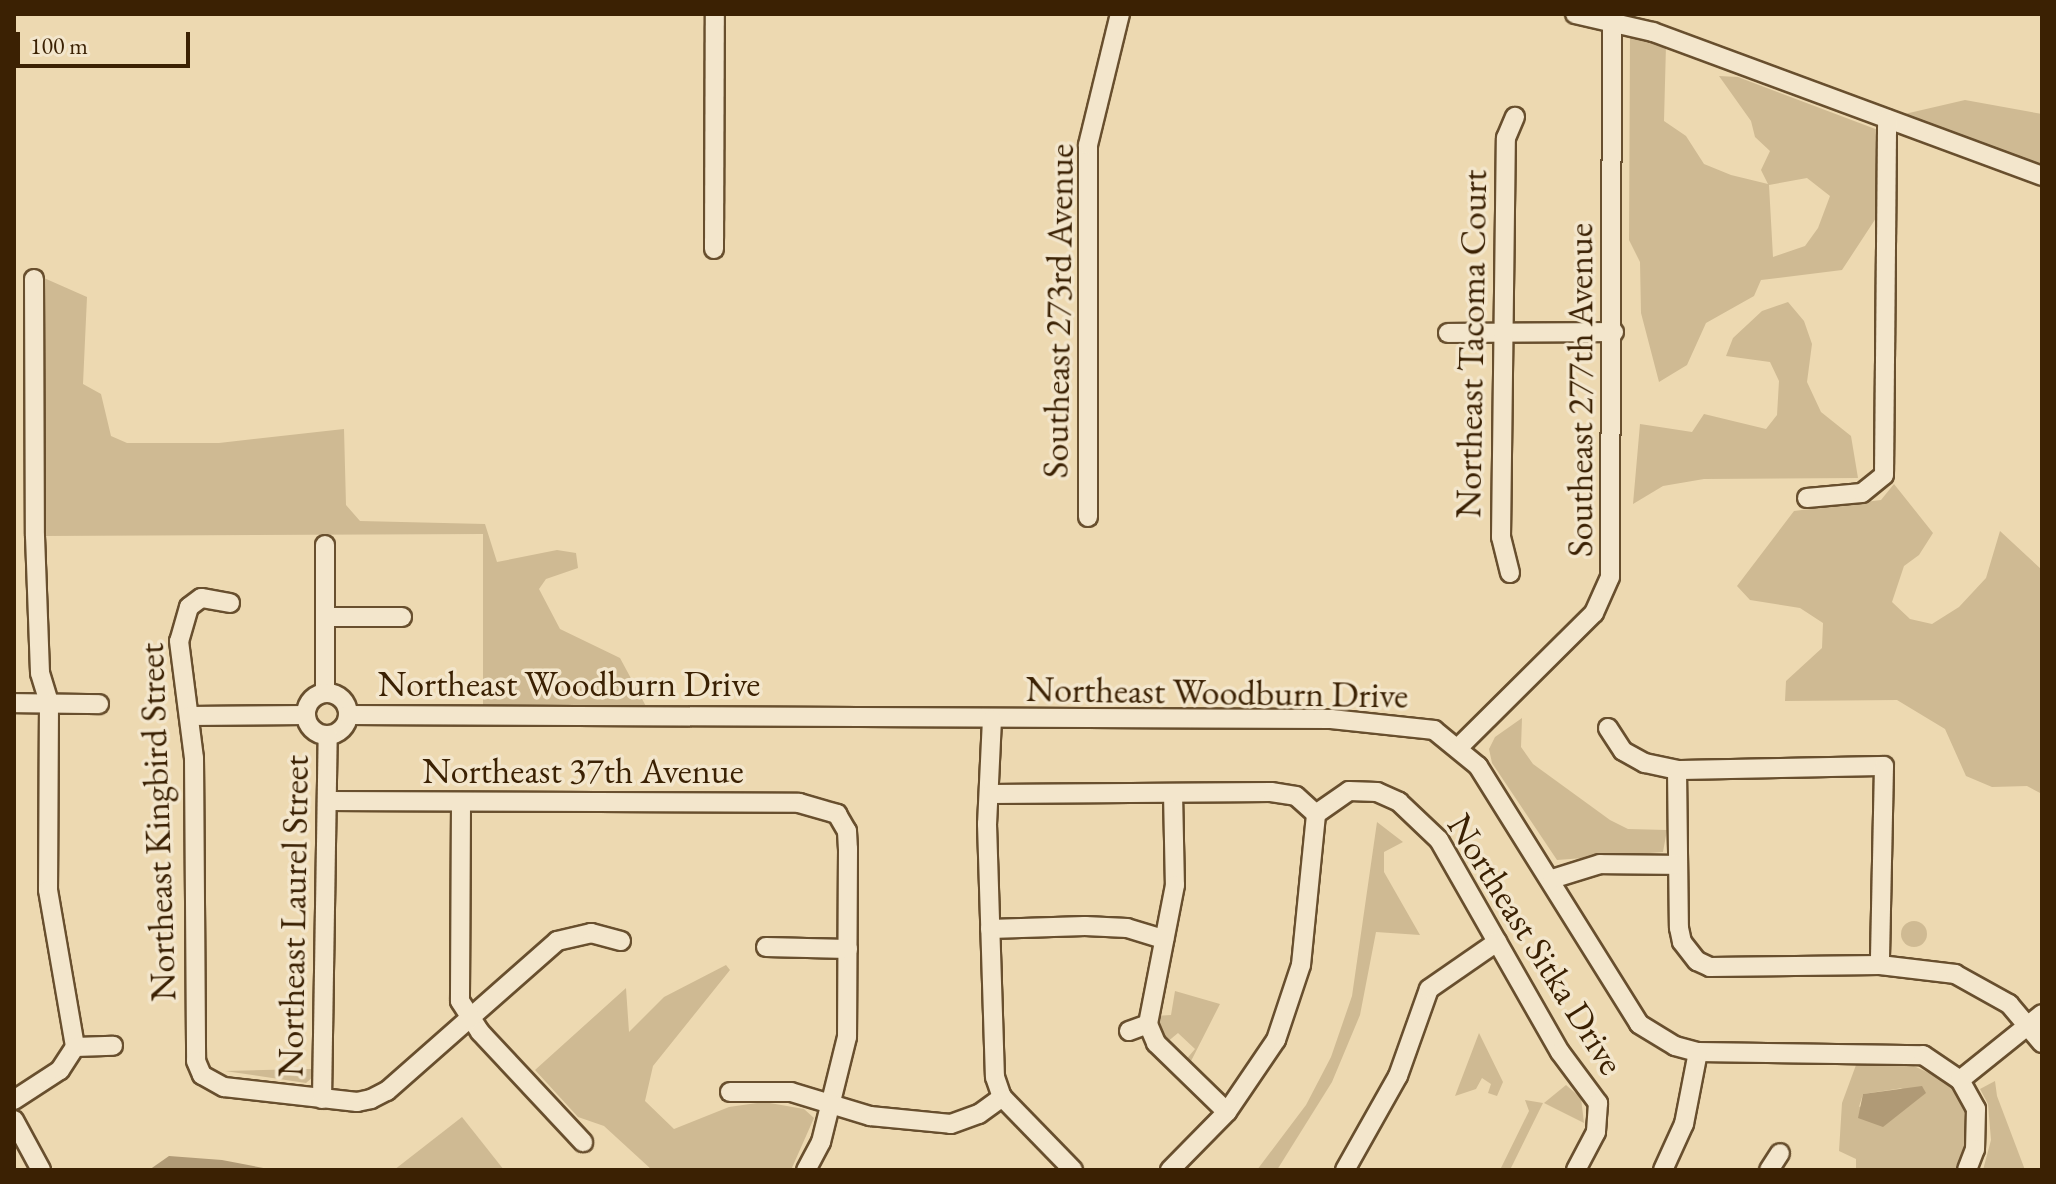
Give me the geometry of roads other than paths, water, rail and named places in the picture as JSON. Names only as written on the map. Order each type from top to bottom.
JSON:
[{"type":"street","points":[[714,249],[715,14]]},
{"type":"street","name":"Southeast 273rd Avenue","points":[[1088,517],[1088,145],[1120,14]]},
{"type":"street","points":[[1575,14],[1612,21],[2042,176]]},
{"type":"street","name":"Southeast 277th Avenue","points":[[1459,747],[1594,613],[1604,597],[1613,553],[1612,21]]},
{"type":"street","name":"Northeast Tacoma Court","points":[[1510,573],[1501,547],[1503,333],[1506,138],[1515,117]]},
{"type":"street","points":[[1807,498],[1862,493],[1884,475],[1887,119]]},
{"type":"street","points":[[14,1100],[60,1070],[75,1047],[48,890],[49,703],[40,673],[35,536],[34,279]]},
{"type":"street","points":[[1448,333],[1614,332]]},
{"type":"street","points":[[14,340],[34,340]]},
{"type":"street","points":[[325,545],[325,692]]},
{"type":"street","name":"Northeast Kingbird Street","points":[[230,603],[201,598],[182,621],[180,653],[189,716],[196,1061],[202,1075],[224,1087],[357,1102],[387,1091],[557,941],[591,933],[621,941]]},
{"type":"street","points":[[325,617],[402,617]]},
{"type":"street","points":[[325,692],[342,698],[348,715],[339,731],[328,735],[315,731],[306,715],[311,700],[325,692]]},
{"type":"street","points":[[14,703],[99,704]]},
{"type":"street","points":[[189,716],[306,715]]},
{"type":"street","name":"Northeast Woodburn Drive","points":[[348,715],[1390,722],[1434,730],[1459,747],[1484,776],[1552,879],[1639,1024],[1675,1046],[1698,1052],[1906,1052],[1940,1063],[1960,1080]]},
{"type":"street","points":[[992,719],[992,1059],[1002,1097],[1073,1170]]},
{"type":"street","points":[[1608,728],[1623,751],[1677,770],[1884,766],[1880,965]]},
{"type":"street","name":"Northeast Laurel Street","points":[[322,1099],[328,735]]},
{"type":"street","points":[[1677,770],[1682,942],[1697,961],[1710,967],[1880,965],[1955,974],[2036,1019],[2042,1043]]},
{"type":"street","name":"Northeast Sitka Drive","points":[[1316,814],[1336,796],[1362,789],[1399,802],[1439,840],[1560,1052],[1598,1103],[1596,1132],[1576,1170]]},
{"type":"street","points":[[1173,793],[1175,885],[1148,1024],[1156,1043],[1227,1112]]},
{"type":"street","points":[[990,794],[1289,795],[1316,814],[1301,965],[1276,1040],[1227,1112],[1170,1170]]},
{"type":"street","name":"Northeast 37th Avenue","points":[[327,801],[461,804],[799,803],[837,814],[847,831],[848,949]]},
{"type":"street","points":[[461,804],[459,990],[468,1017],[583,1142]]},
{"type":"street","points":[[1552,879],[1600,864],[1678,865]]},
{"type":"street","points":[[990,929],[1099,927],[1164,939]]},
{"type":"street","points":[[1345,1170],[1398,1076],[1429,989],[1497,942]]},
{"type":"street","points":[[766,947],[848,949],[847,1037],[832,1105],[806,1170]]},
{"type":"street","points":[[1967,1170],[1975,1149],[1976,1109],[1960,1080],[2036,1019]]},
{"type":"street","points":[[1129,1031],[1148,1024]]},
{"type":"street","points":[[75,1047],[113,1046]]},
{"type":"street","points":[[1663,1170],[1684,1124],[1698,1052]]},
{"type":"street","points":[[730,1092],[776,1090],[909,1123],[951,1124],[979,1114],[1002,1097]]},
{"type":"street","points":[[14,1120],[41,1170]]},
{"type":"street","points":[[1769,1170],[1780,1153]]}]
